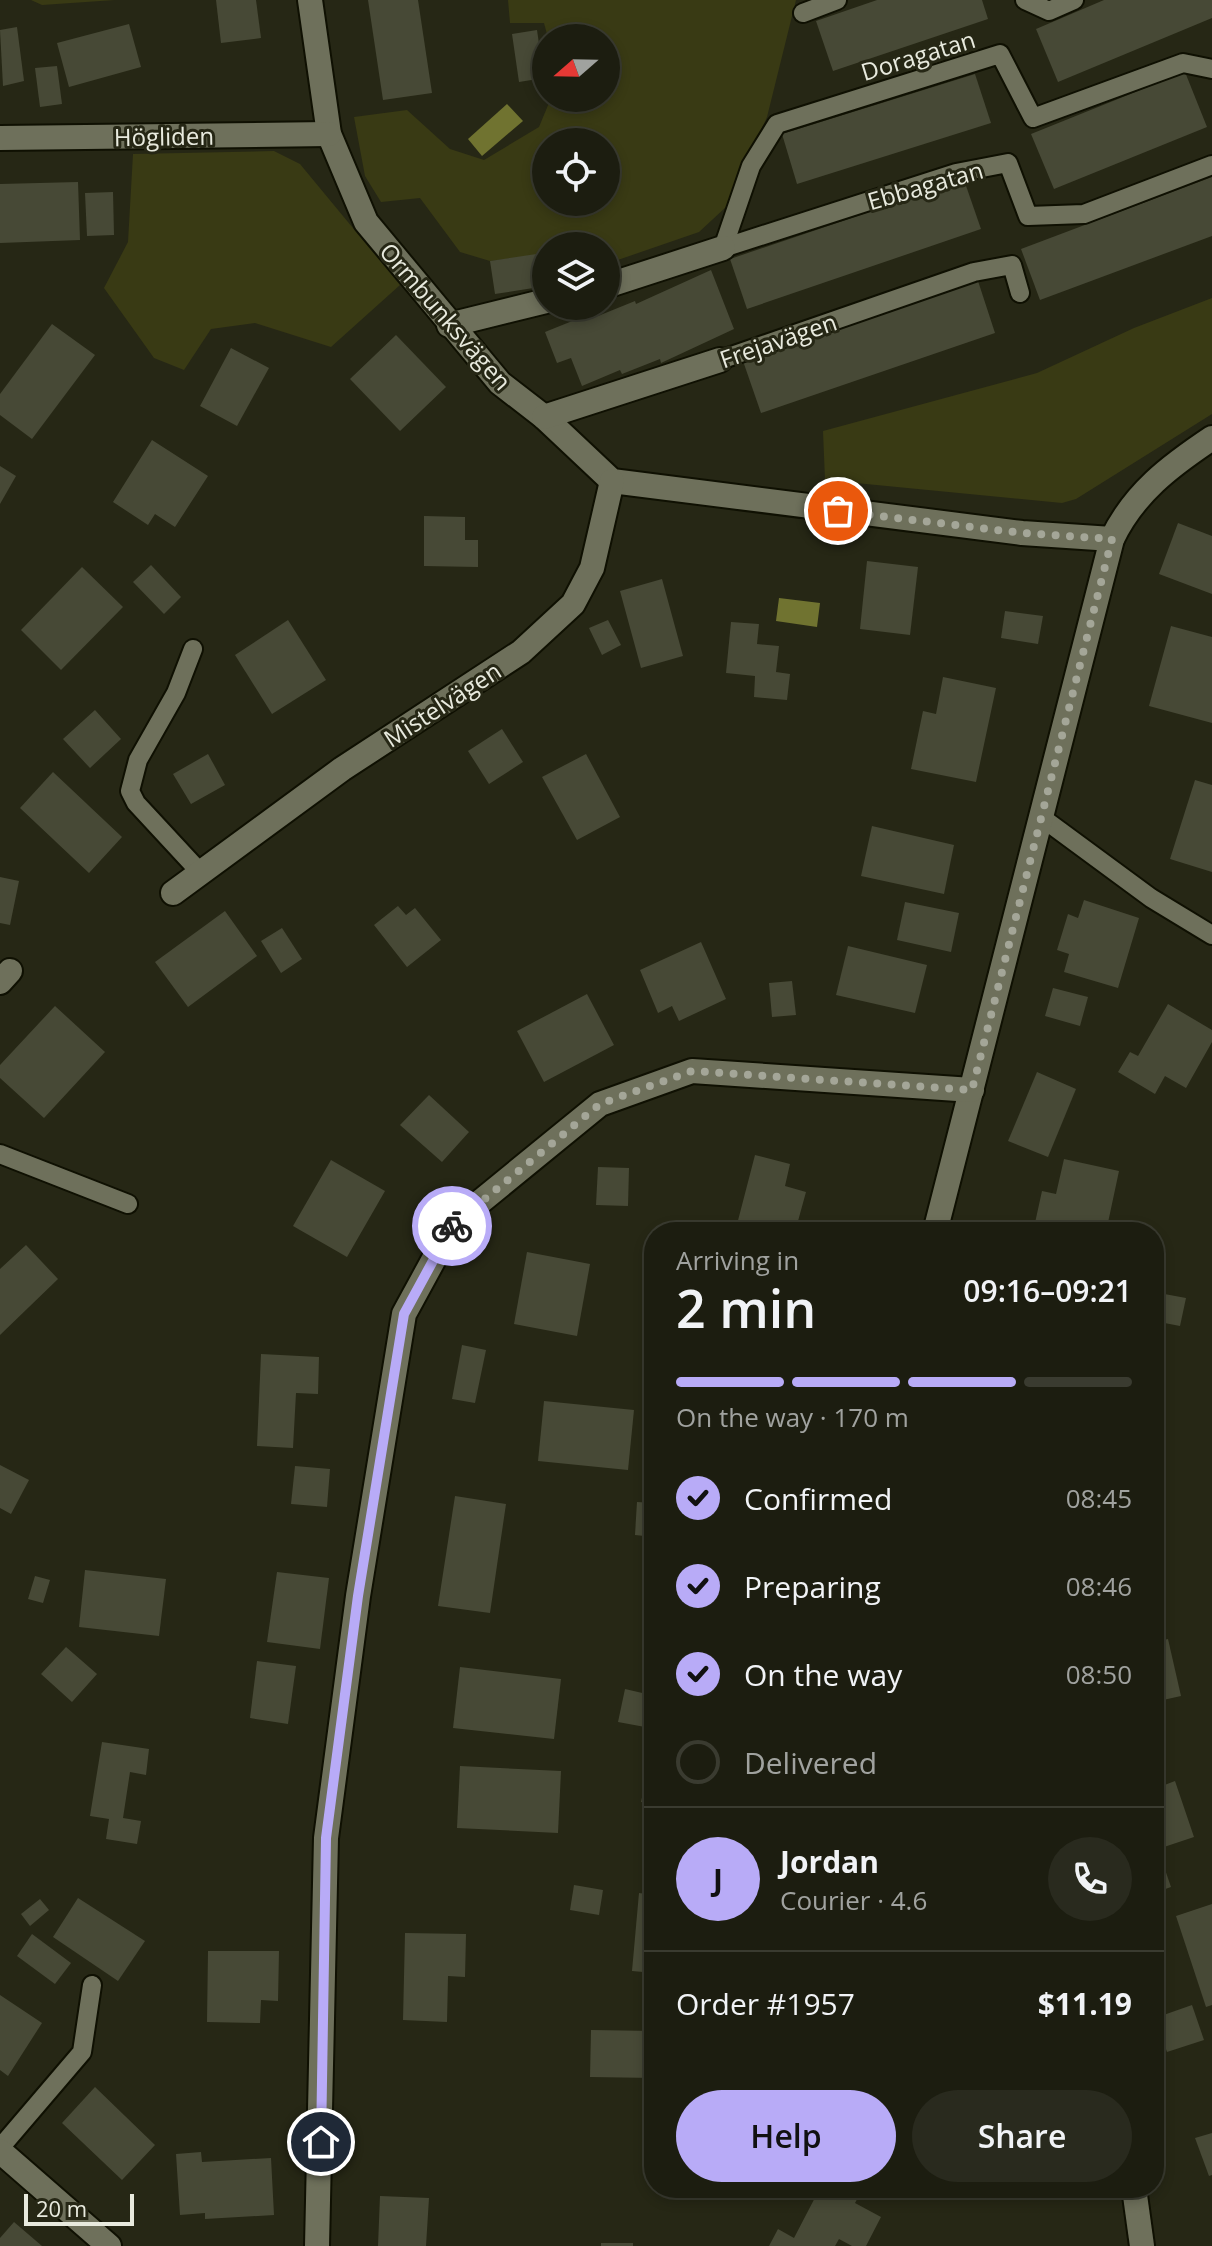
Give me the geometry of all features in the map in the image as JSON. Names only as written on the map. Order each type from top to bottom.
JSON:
[{"type":"street","name":"Ormbunksvägen","points":[[310,0],[329,134],[366,222],[500,383],[544,417],[612,481]]},
{"type":"street","name":"Högliden","points":[[0,138],[329,134]]},
{"type":"street","name":"Ebbagatan","points":[[620,281],[723,248]]},
{"type":"street","points":[[449,325],[532,304]]},
{"type":"street","name":"Frejavägen","points":[[544,417],[720,360]]},
{"type":"street","points":[[938,1222],[1112,539],[1126,510],[1149,486],[1174,463],[1212,438]]},
{"type":"street","points":[[612,481],[1022,533],[1112,539]]},
{"type":"street","name":"Mistelvägen","points":[[173,893],[342,769],[521,652],[573,604],[592,568],[612,481]]},
{"type":"street","points":[[317,2246],[326,1838],[358,1596],[404,1314],[453,1224],[600,1104],[692,1071],[972,1090]]},
{"type":"street","points":[[0,2149],[109,2246]]},
{"type":"street","points":[[1135,2198],[1142,2246]]},
{"type":"lane","points":[[803,13],[837,0]]},
{"type":"lane","points":[[1025,0],[1049,11],[1074,0]]},
{"type":"lane","name":"Doragatan","points":[[723,248],[751,166],[777,124],[1000,54],[1033,118],[1183,63],[1212,69]]},
{"type":"lane","name":"Ebbagatan","points":[[723,248],[956,173],[1008,163],[1028,216],[1084,214],[1212,165]]},
{"type":"lane","name":"Frejavägen","points":[[720,360],[974,272],[1012,265],[1020,293]]},
{"type":"lane","points":[[193,649],[176,693],[138,760],[130,791],[136,803],[199,871]]},
{"type":"lane","points":[[1041,817],[1151,898],[1212,935]]},
{"type":"lane","points":[[0,1154],[128,1204]]},
{"type":"lane","points":[[0,2149],[82,2052],[92,1985]]},
{"type":"shaded area","points":[[31,0],[115,0],[42,5]]},
{"type":"shaded area","points":[[508,0],[796,0],[767,117],[726,207],[699,232],[620,259],[620,232],[532,232],[532,256],[490,261],[460,252],[420,198],[381,202],[365,176],[354,117],[407,110],[450,149],[484,160],[532,131],[532,216],[620,216],[620,128],[537,128],[545,112],[620,112],[620,24],[510,23]]},
{"type":"shaded area","points":[[507,104],[523,121],[482,156],[468,139]]},
{"type":"shaded area","points":[[274,151],[300,164],[400,285],[331,347],[255,323],[211,329],[184,370],[154,358],[104,288],[128,242],[133,154]]},
{"type":"shaded area","points":[[1212,298],[1212,414],[1076,499],[1062,503],[825,480],[823,431],[1037,373],[1134,328]]},
{"type":"shaded area","points":[[779,598],[820,603],[817,627],[776,621]]},
{"type":"building","points":[[216,0],[256,0],[261,38],[221,43]]},
{"type":"building","points":[[368,0],[418,0],[432,93],[383,100]]},
{"type":"building","points":[[877,0],[982,0],[988,19],[833,71],[816,21]]},
{"type":"building","points":[[1104,0],[1212,0],[1212,18],[1058,82],[1036,29]]},
{"type":"building","points":[[129,24],[141,67],[69,87],[57,43]]},
{"type":"building","points":[[17,27],[24,81],[3,86],[0,30]]},
{"type":"building","points":[[532,31],[532,80],[519,82],[512,34]]},
{"type":"building","points":[[57,66],[62,104],[40,107],[35,68]]},
{"type":"building","points":[[1185,72],[1207,127],[1054,189],[1031,134]]},
{"type":"building","points":[[975,74],[991,123],[797,184],[782,134]]},
{"type":"building","points":[[1212,177],[1212,236],[1040,300],[1021,249]]},
{"type":"building","points":[[964,180],[981,229],[747,309],[730,259]]},
{"type":"building","points":[[78,182],[80,240],[0,243],[0,184]]},
{"type":"building","points":[[113,192],[114,235],[87,236],[85,193]]},
{"type":"building","points":[[532,255],[532,288],[495,294],[490,261]]},
{"type":"building","points":[[711,270],[734,329],[661,363],[660,359],[622,374],[620,370],[582,386],[571,358],[557,363],[545,332],[575,320],[620,320],[620,307],[635,301],[636,304]]},
{"type":"building","points":[[978,281],[995,333],[761,413],[743,361]]},
{"type":"building","points":[[52,324],[95,355],[32,439],[0,415],[0,394]]},
{"type":"building","points":[[396,335],[446,387],[400,431],[350,379]]},
{"type":"building","points":[[231,348],[269,368],[237,426],[200,406]]},
{"type":"building","points":[[152,440],[208,476],[175,527],[155,514],[148,525],[113,502]]},
{"type":"building","points":[[0,466],[16,476],[0,504]]},
{"type":"building","points":[[424,516],[465,517],[465,540],[478,540],[478,567],[424,566]]},
{"type":"building","points":[[1178,523],[1212,536],[1212,594],[1159,574]]},
{"type":"building","points":[[867,561],[918,567],[910,635],[860,629]]},
{"type":"building","points":[[151,565],[181,597],[164,614],[133,582]]},
{"type":"building","points":[[82,567],[123,607],[61,670],[21,630]]},
{"type":"building","points":[[662,579],[683,656],[641,668],[620,591]]},
{"type":"building","points":[[1005,611],[1043,616],[1038,644],[1001,638]]},
{"type":"building","points":[[288,620],[326,680],[272,714],[235,655]]},
{"type":"building","points":[[608,620],[621,645],[602,655],[589,628]]},
{"type":"building","points":[[731,622],[759,624],[757,644],[779,646],[776,672],[790,674],[787,700],[754,697],[755,676],[726,673]]},
{"type":"building","points":[[1171,626],[1212,637],[1212,723],[1149,706]]},
{"type":"building","points":[[943,677],[996,688],[976,782],[911,769],[923,711],[936,714]]},
{"type":"building","points":[[95,710],[121,739],[90,768],[63,739]]},
{"type":"building","points":[[502,729],[523,762],[489,784],[468,751]]},
{"type":"building","points":[[208,754],[225,785],[191,804],[173,774]]},
{"type":"building","points":[[586,754],[620,817],[577,840],[542,777]]},
{"type":"building","points":[[53,772],[122,837],[89,873],[20,808]]},
{"type":"building","points":[[1195,780],[1212,785],[1212,872],[1170,859]]},
{"type":"building","points":[[872,826],[954,845],[944,894],[861,876]]},
{"type":"building","points":[[0,877],[19,881],[10,925],[0,923]]},
{"type":"building","points":[[1084,900],[1139,918],[1118,988],[1064,972],[1069,954],[1057,950],[1068,914],[1078,918]]},
{"type":"building","points":[[905,902],[959,913],[951,952],[897,940]]},
{"type":"building","points":[[398,906],[406,915],[415,908],[441,940],[407,967],[374,925]]},
{"type":"building","points":[[225,911],[257,956],[188,1007],[155,962]]},
{"type":"building","points":[[282,928],[302,959],[281,973],[261,941]]},
{"type":"building","points":[[701,942],[726,999],[679,1021],[672,1006],[658,1013],[640,970]]},
{"type":"building","points":[[848,946],[927,965],[915,1013],[836,995]]},
{"type":"building","points":[[792,981],[796,1015],[772,1017],[769,983]]},
{"type":"building","points":[[1053,988],[1088,997],[1080,1026],[1045,1016]]},
{"type":"building","points":[[587,994],[614,1045],[544,1082],[517,1031]]},
{"type":"building","points":[[1168,1004],[1212,1030],[1212,1042],[1186,1088],[1165,1076],[1155,1094],[1118,1072],[1130,1052],[1138,1056]]},
{"type":"building","points":[[55,1006],[105,1052],[44,1118],[0,1078],[0,1065]]},
{"type":"building","points":[[1037,1072],[1076,1089],[1048,1157],[1008,1141]]},
{"type":"building","points":[[429,1095],[469,1132],[442,1162],[400,1125]]},
{"type":"building","points":[[755,1155],[790,1164],[785,1186],[806,1192],[798,1222],[738,1222]]},
{"type":"building","points":[[1064,1159],[1119,1171],[1108,1222],[1035,1222],[1042,1191],[1056,1194]]},
{"type":"building","points":[[331,1160],[385,1191],[347,1257],[293,1226]]},
{"type":"building","points":[[598,1167],[629,1168],[628,1206],[596,1205]]},
{"type":"building","points":[[26,1245],[58,1279],[0,1335],[0,1269]]},
{"type":"building","points":[[527,1252],[590,1264],[577,1336],[514,1324]]},
{"type":"building","points":[[1164,1294],[1186,1298],[1180,1326],[1164,1323]]},
{"type":"building","points":[[462,1345],[486,1350],[475,1403],[452,1399]]},
{"type":"building","points":[[261,1354],[319,1357],[318,1394],[296,1393],[293,1448],[257,1446]]},
{"type":"building","points":[[544,1401],[634,1410],[628,1470],[538,1461]]},
{"type":"building","points":[[0,1465],[29,1480],[11,1514],[0,1508]]},
{"type":"building","points":[[295,1466],[330,1469],[327,1507],[291,1504]]},
{"type":"building","points":[[455,1496],[506,1504],[490,1613],[438,1606]]},
{"type":"building","points":[[637,1502],[644,1502],[644,1536],[635,1535]]},
{"type":"building","points":[[85,1570],[166,1579],[159,1636],[79,1627]]},
{"type":"building","points":[[277,1572],[329,1578],[320,1649],[267,1642]]},
{"type":"building","points":[[35,1576],[50,1580],[43,1603],[28,1599]]},
{"type":"building","points":[[1168,1639],[1181,1696],[1164,1700],[1164,1640]]},
{"type":"building","points":[[66,1647],[97,1674],[72,1702],[41,1674]]},
{"type":"building","points":[[257,1661],[296,1666],[288,1724],[250,1718]]},
{"type":"building","points":[[460,1667],[561,1679],[554,1739],[453,1728]]},
{"type":"building","points":[[625,1689],[644,1693],[644,1727],[618,1722]]},
{"type":"building","points":[[102,1742],[149,1749],[146,1775],[130,1772],[123,1818],[141,1821],[137,1844],[106,1839],[109,1819],[90,1816]]},
{"type":"building","points":[[460,1766],[561,1771],[558,1833],[457,1828]]},
{"type":"building","points":[[1175,1781],[1194,1837],[1164,1847],[1164,1785]]},
{"type":"building","points":[[1164,1867],[1171,1887],[1164,1889]]},
{"type":"building","points":[[574,1885],[603,1890],[599,1915],[570,1910]]},
{"type":"building","points":[[639,1893],[644,1894],[644,1972],[632,1971]]},
{"type":"building","points":[[78,1898],[145,1941],[118,1981],[53,1937]]},
{"type":"building","points":[[40,1899],[49,1910],[30,1926],[21,1914]]},
{"type":"building","points":[[1212,1904],[1212,2005],[1206,2007],[1176,1916]]},
{"type":"building","points":[[405,1933],[466,1934],[465,1977],[448,1976],[447,2022],[403,2020]]},
{"type":"building","points":[[32,1934],[71,1963],[55,1984],[17,1956]]},
{"type":"building","points":[[208,1951],[279,1951],[278,2001],[261,2000],[260,2023],[207,2022]]},
{"type":"building","points":[[0,1995],[42,2023],[8,2076],[0,2070]]},
{"type":"building","points":[[1192,2005],[1204,2040],[1167,2052],[1164,2015]]},
{"type":"building","points":[[591,2030],[644,2031],[644,2078],[590,2077]]},
{"type":"building","points":[[95,2087],[155,2145],[122,2180],[62,2123]]},
{"type":"building","points":[[1212,2133],[1212,2175],[1209,2176],[1195,2138]]},
{"type":"building","points":[[201,2152],[202,2162],[271,2158],[274,2215],[205,2219],[205,2213],[180,2215],[176,2154]]},
{"type":"building","points":[[380,2196],[429,2198],[426,2246],[378,2246]]},
{"type":"building","points":[[815,2198],[858,2198],[855,2203],[881,2217],[866,2246],[852,2246],[839,2239],[835,2246],[769,2246],[778,2229],[794,2238]]},
{"type":"building","points":[[14,2222],[42,2246],[0,2246],[0,2238]]},
{"type":"building","points":[[601,2243],[633,2243],[633,2246],[601,2246]]},
{"type":"way so far","points":[[452,1226],[600,1104],[692,1071],[972,1090],[1112,539],[1022,533],[838,511]]},
{"type":"route","points":[[321,2142],[326,1838],[358,1596],[404,1314],[452,1226]]}]
